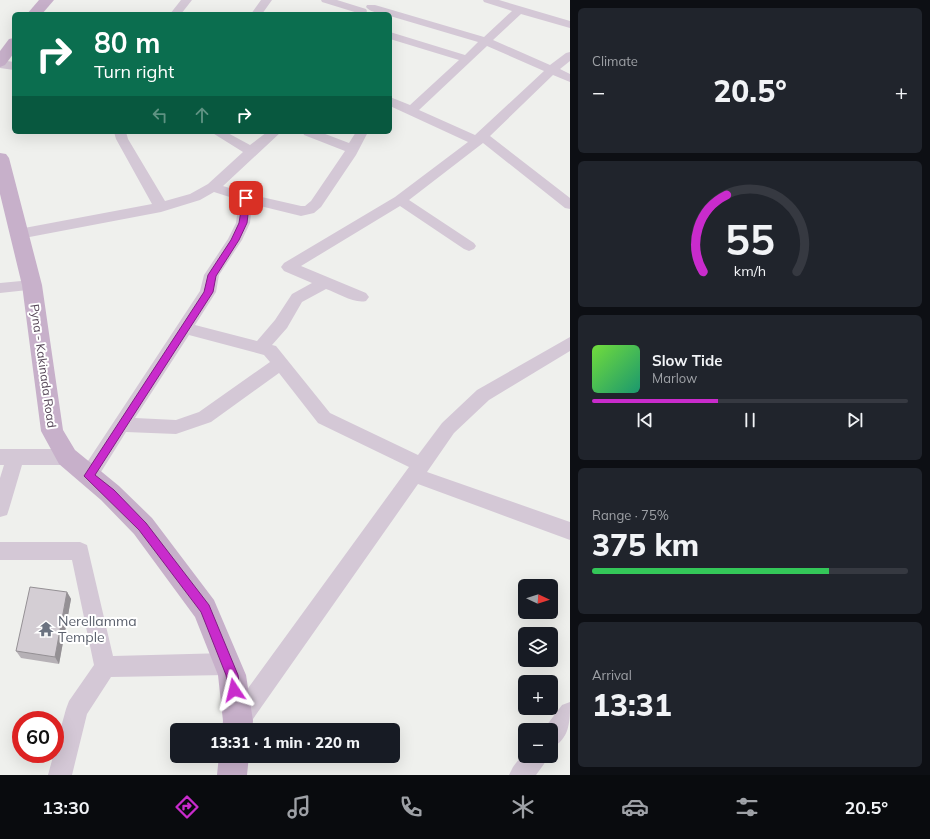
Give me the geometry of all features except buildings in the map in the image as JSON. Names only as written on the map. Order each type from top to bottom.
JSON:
[{"type":"main road","points":[[36,12],[47,0]]},
{"type":"main road","points":[[0,63],[12,45]]},
{"type":"main road","name":"Pyna - Kakinada Road","points":[[1,166],[32,285],[52,431],[67,457],[110,493],[143,526],[205,609],[232,675],[237,723]]},
{"type":"main road","points":[[232,775],[233,763]]},
{"type":"street","points":[[177,12],[187,0]]},
{"type":"street","points":[[258,12],[267,0]]},
{"type":"street","points":[[326,0],[381,12]]},
{"type":"street","points":[[488,0],[570,25]]},
{"type":"street","points":[[412,110],[520,9]]},
{"type":"street","points":[[392,15],[486,41],[570,78]]},
{"type":"street","points":[[392,36],[467,59]]},
{"type":"street","points":[[361,297],[289,267],[400,200],[480,139],[551,70],[570,55]]},
{"type":"street","points":[[0,63],[12,66]]},
{"type":"street","points":[[392,102],[480,139],[567,197]]},
{"type":"street","points":[[121,134],[161,208]]},
{"type":"street","points":[[221,134],[251,151]]},
{"type":"street","points":[[19,234],[161,208],[195,197],[213,187],[251,151],[272,134]]},
{"type":"street","points":[[314,134],[352,149]]},
{"type":"street","points":[[213,187],[246,198],[301,211],[309,210],[316,204],[361,134]]},
{"type":"street","points":[[89,476],[208,292],[212,275],[235,240],[243,223],[246,198]]},
{"type":"street","points":[[400,200],[469,246]]},
{"type":"street","points":[[260,348],[281,324],[297,298],[326,282]]},
{"type":"street","points":[[0,288],[32,285]]},
{"type":"street","points":[[185,328],[270,350],[324,418],[418,470],[570,531]]},
{"type":"street","points":[[239,723],[448,428],[483,395],[570,344]]},
{"type":"street","points":[[122,425],[176,427],[205,417],[280,363]]},
{"type":"street","points":[[0,509],[7,457],[67,457]]},
{"type":"street","points":[[0,551],[80,551],[105,667],[77,709],[60,775]]},
{"type":"street","points":[[105,667],[227,664]]},
{"type":"street","points":[[558,728],[570,713]]},
{"type":"street","points":[[521,775],[530,763]]},
{"type":"place","name":"Nerellamma Temple","points":[[46,629]]},
{"type":"route","points":[[234,690],[232,675],[205,609],[143,526],[110,493],[89,476],[208,292],[212,275],[235,240],[243,223],[246,198]]}]
